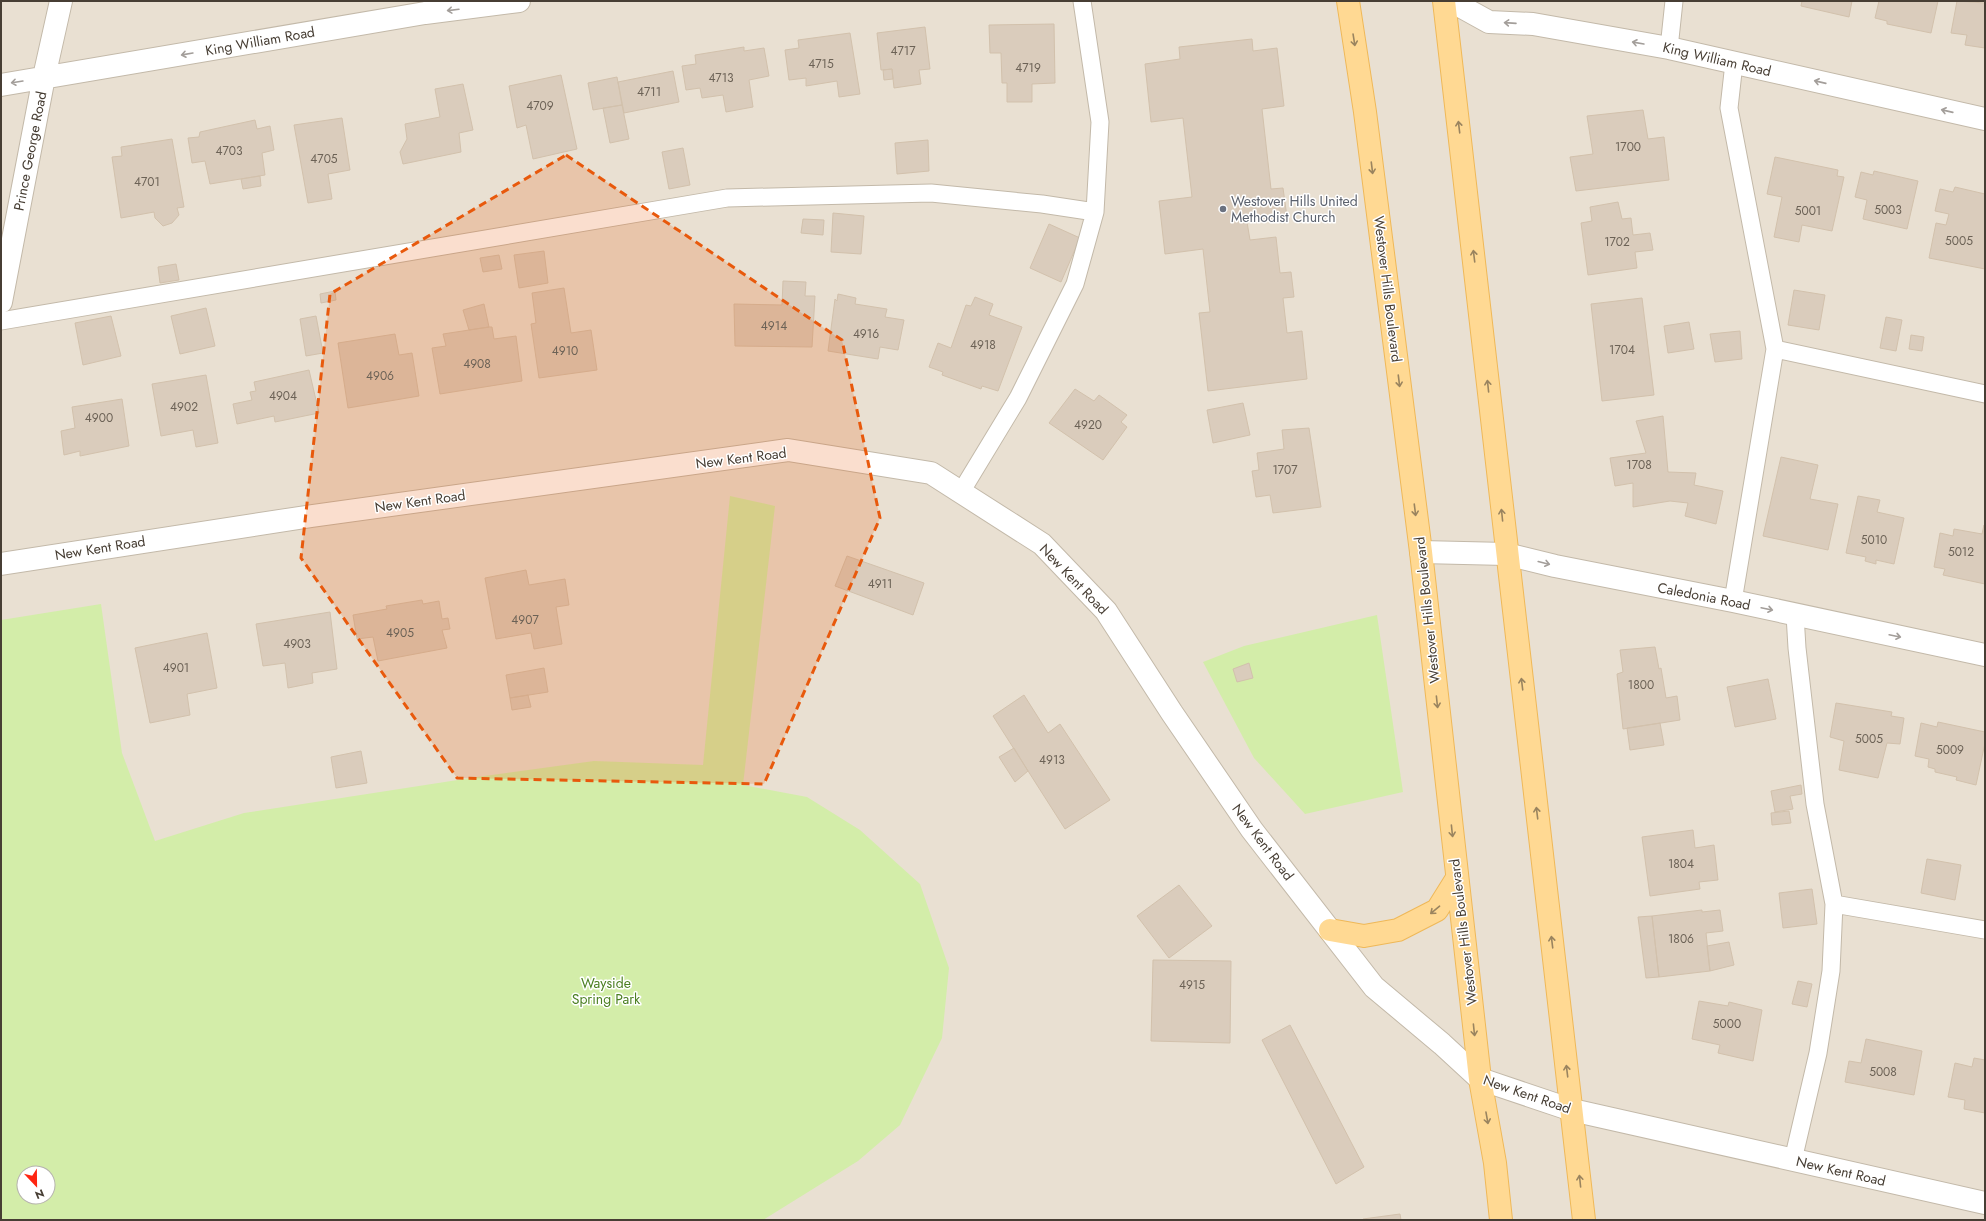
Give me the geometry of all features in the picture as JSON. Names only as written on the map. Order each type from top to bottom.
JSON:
[{"type":"main road","name":"Westover Hills Boulevard","points":[[1348,1],[1365,112],[1421,552],[1480,1079],[1495,1163],[1501,1220]]},
{"type":"main road","points":[[1444,1],[1475,264],[1506,554],[1584,1220]]},
{"type":"main road","points":[[1330,930],[1364,936],[1398,930],[1437,910],[1457,878]]},
{"type":"street","name":"Prince George Road","points":[[1,302],[44,78],[62,1]]},
{"type":"street","name":"King William Road","points":[[1,85],[425,13],[520,1]]},
{"type":"street","name":"King William Road","points":[[1451,1],[1488,22],[1533,24],[1669,48],[1985,119]]},
{"type":"street","name":"New Kent Road","points":[[1,564],[312,516],[788,450],[930,473],[1042,544],[1106,611],[1172,713],[1252,830],[1374,987],[1442,1044],[1480,1079],[1572,1110],[1985,1203]]},
{"type":"street","name":"Caledonia Road","points":[[1421,552],[1506,554],[1555,566],[1734,601],[1985,655]]},
{"type":"lane","points":[[961,492],[1018,398],[1074,284],[1095,212],[1100,122],[1082,1]]},
{"type":"lane","points":[[1669,48],[1674,1]]},
{"type":"lane","points":[[1734,63],[1729,108],[1775,349],[1734,601]]},
{"type":"lane","points":[[1,321],[727,198],[931,194],[1042,204],[1095,212]]},
{"type":"lane","points":[[1775,349],[1985,394]]},
{"type":"lane","points":[[1793,1160],[1818,1053],[1831,971],[1834,904],[1815,804],[1797,648],[1796,615]]},
{"type":"lane","points":[[1834,904],[1985,930]]},
{"type":"highlighted area","points":[[566,155],[842,340],[880,518],[764,784],[457,778],[301,558],[330,294]]},
{"type":"shaded area","points":[[1,1],[1985,1],[1985,1220],[1,1220]]},
{"type":"green space","name":"Wayside Spring Park","points":[[730,496],[775,506],[743,785],[807,797],[860,830],[920,884],[949,968],[942,1038],[900,1125],[858,1161],[763,1220],[1,1220],[1,620],[101,604],[122,753],[155,841],[244,813],[477,777],[594,761],[703,765]]},
{"type":"green space","points":[[1377,615],[1403,792],[1305,814],[1254,758],[1203,662],[1244,646]]},
{"type":"building","points":[[1802,1],[1852,1],[1849,17],[1801,6]]},
{"type":"building","points":[[1879,1],[1938,1],[1931,33],[1887,24],[1887,21],[1875,18]]},
{"type":"building","points":[[1957,1],[1985,3],[1985,48],[1965,45],[1967,35],[1951,33]]},
{"type":"building","points":[[1054,24],[1055,83],[1032,84],[1032,102],[1007,102],[1007,83],[1002,83],[1001,53],[990,53],[989,25]]},
{"type":"building","points":[[925,27],[930,69],[919,70],[921,84],[894,88],[892,69],[881,70],[877,33]]},
{"type":"building","points":[[850,33],[860,94],[839,97],[837,81],[806,86],[806,78],[789,80],[785,50],[799,48],[798,40]]},
{"type":"building","name":"Westover Hills United Methodist Church","points":[[1252,39],[1253,51],[1277,48],[1284,106],[1262,109],[1271,189],[1283,188],[1287,217],[1247,222],[1250,240],[1276,237],[1280,273],[1291,272],[1294,297],[1283,298],[1287,333],[1302,331],[1307,379],[1208,391],[1199,313],[1210,312],[1203,249],[1165,254],[1159,201],[1192,197],[1183,118],[1151,122],[1145,64],[1180,59],[1179,47]]},
{"type":"building","points":[[744,47],[744,51],[764,48],[769,76],[749,80],[753,107],[726,112],[723,95],[702,98],[700,88],[686,90],[682,66],[696,64],[695,55]]},
{"type":"building","points":[[892,69],[893,79],[884,80],[883,70]]},
{"type":"building","points":[[673,71],[679,102],[624,113],[618,82]]},
{"type":"building","points":[[561,75],[577,149],[533,159],[526,125],[517,128],[509,86]]},
{"type":"building","points":[[617,77],[622,105],[593,110],[588,83]]},
{"type":"building","points":[[463,84],[473,130],[459,133],[461,152],[403,164],[400,152],[407,139],[405,124],[440,117],[435,89]]},
{"type":"building","points":[[622,105],[629,139],[610,143],[603,108]]},
{"type":"building","points":[[1643,110],[1648,139],[1664,137],[1669,180],[1576,191],[1570,157],[1593,154],[1587,116]]},
{"type":"building","points":[[342,118],[350,170],[328,174],[332,199],[308,203],[294,125]]},
{"type":"building","points":[[255,120],[257,129],[270,126],[274,150],[262,153],[265,175],[210,184],[205,161],[192,163],[188,138],[199,137],[200,132]]},
{"type":"building","points":[[172,139],[184,207],[177,208],[179,215],[172,223],[163,226],[155,218],[154,212],[121,218],[112,157],[122,156],[121,147]]},
{"type":"building","points":[[928,140],[929,171],[897,174],[895,143]]},
{"type":"building","points":[[683,148],[690,185],[669,189],[662,152]]},
{"type":"building","points":[[1775,157],[1838,170],[1837,176],[1844,177],[1832,231],[1802,225],[1799,242],[1774,237],[1782,197],[1767,194]]},
{"type":"building","points":[[1874,171],[1918,181],[1907,229],[1863,219],[1867,200],[1855,197],[1861,172],[1873,175]]},
{"type":"building","points":[[260,176],[261,186],[243,189],[241,179]]},
{"type":"building","points":[[1955,187],[1985,194],[1985,269],[1929,258],[1936,223],[1946,225],[1949,214],[1935,211],[1940,189],[1953,192]]},
{"type":"building","points":[[1618,202],[1622,219],[1631,218],[1633,235],[1650,233],[1653,250],[1635,252],[1637,268],[1588,275],[1581,223],[1592,221],[1590,207]]},
{"type":"building","points":[[833,213],[864,216],[861,254],[831,252]]},
{"type":"building","points":[[803,219],[824,220],[823,235],[801,233]]},
{"type":"building","points":[[1049,224],[1080,238],[1061,282],[1030,268]]},
{"type":"building","points":[[544,251],[548,283],[519,288],[514,255]]},
{"type":"building","points":[[499,255],[502,269],[483,272],[480,258]]},
{"type":"building","points":[[176,264],[179,280],[160,283],[158,267]]},
{"type":"building","points":[[783,281],[806,282],[805,296],[815,296],[812,347],[735,346],[734,304],[782,305]]},
{"type":"building","points":[[564,288],[571,333],[591,330],[597,370],[539,378],[531,324],[536,323],[532,293]]},
{"type":"building","points":[[1794,290],[1825,295],[1819,330],[1788,325]]},
{"type":"building","points":[[335,291],[336,300],[321,303],[320,294]]},
{"type":"building","points":[[838,294],[856,298],[855,304],[887,309],[885,317],[904,320],[898,350],[880,347],[878,359],[828,351],[835,299],[837,301]]},
{"type":"building","points":[[975,297],[993,304],[989,315],[1022,327],[998,391],[982,386],[981,389],[942,375],[943,372],[929,367],[938,343],[951,348],[966,305],[971,306]]},
{"type":"building","points":[[1642,298],[1654,395],[1602,401],[1591,304]]},
{"type":"building","points":[[484,304],[489,327],[469,330],[463,310]]},
{"type":"building","points":[[206,308],[215,346],[180,354],[171,316]]},
{"type":"building","points":[[111,316],[121,356],[83,365],[75,323]]},
{"type":"building","points":[[316,316],[323,353],[306,356],[300,319]]},
{"type":"building","points":[[1886,317],[1902,320],[1896,351],[1880,348]]},
{"type":"building","points":[[1689,322],[1694,349],[1668,353],[1664,326]]},
{"type":"building","points":[[492,327],[494,339],[516,336],[522,381],[440,394],[432,348],[446,346],[443,334]]},
{"type":"building","points":[[1740,331],[1742,359],[1715,362],[1710,334]]},
{"type":"building","points":[[395,334],[399,355],[412,353],[419,396],[348,408],[338,343]]},
{"type":"building","points":[[1911,335],[1924,337],[1922,351],[1909,349]]},
{"type":"building","points":[[309,370],[319,413],[275,422],[274,416],[237,424],[233,404],[252,400],[250,392],[256,391],[254,382]]},
{"type":"building","points":[[206,375],[218,443],[196,447],[193,430],[161,436],[152,384]]},
{"type":"building","points":[[1075,389],[1094,401],[1099,395],[1127,415],[1121,422],[1127,427],[1103,460],[1049,423]]},
{"type":"building","points":[[122,399],[129,446],[80,456],[80,451],[64,455],[61,431],[75,428],[72,407]]},
{"type":"building","points":[[1243,403],[1250,435],[1213,443],[1207,410]]},
{"type":"building","points":[[1663,416],[1668,472],[1696,473],[1694,485],[1723,491],[1716,524],[1685,516],[1688,503],[1670,501],[1633,507],[1633,483],[1615,486],[1610,458],[1646,453],[1636,421]]},
{"type":"building","points":[[1309,428],[1321,507],[1273,513],[1270,495],[1256,497],[1252,471],[1259,470],[1257,453],[1284,449],[1282,430]]},
{"type":"building","points":[[1781,457],[1818,465],[1810,499],[1838,504],[1828,550],[1763,536]]},
{"type":"building","points":[[1858,496],[1880,500],[1877,512],[1904,518],[1894,564],[1876,560],[1876,564],[1865,561],[1866,557],[1846,553]]},
{"type":"building","points":[[1984,525],[1985,584],[1943,575],[1945,569],[1934,567],[1940,533],[1953,536],[1954,529],[1982,534]]},
{"type":"building","points":[[847,556],[924,583],[913,615],[835,586]]},
{"type":"building","points":[[526,570],[529,585],[565,579],[569,605],[556,607],[562,644],[534,649],[531,633],[496,639],[485,578]]},
{"type":"building","points":[[422,600],[423,604],[439,601],[442,619],[448,618],[450,629],[442,630],[447,648],[378,661],[373,637],[357,639],[353,615],[387,609],[386,606]]},
{"type":"building","points":[[330,612],[337,669],[312,673],[313,683],[288,688],[285,663],[263,666],[256,624]]},
{"type":"building","points":[[207,633],[217,688],[187,694],[190,715],[150,723],[135,648]]},
{"type":"building","points":[[1655,647],[1659,669],[1661,668],[1666,698],[1677,696],[1680,720],[1623,729],[1617,674],[1623,672],[1620,650]]},
{"type":"building","points":[[1249,663],[1253,678],[1237,682],[1233,669]]},
{"type":"building","points":[[544,668],[548,692],[510,698],[506,675]]},
{"type":"building","points":[[1768,679],[1776,719],[1735,727],[1727,687]]},
{"type":"building","points":[[528,695],[531,707],[512,710],[510,698]]},
{"type":"building","points":[[1024,695],[1048,733],[1060,724],[1110,800],[1065,829],[993,716]]},
{"type":"building","points":[[1836,703],[1892,712],[1891,716],[1904,718],[1900,744],[1887,743],[1878,778],[1839,770],[1844,741],[1830,737]]},
{"type":"building","points":[[1938,722],[1985,732],[1985,743],[1976,785],[1956,780],[1957,777],[1935,772],[1935,769],[1928,767],[1929,759],[1915,756],[1921,723],[1937,727]]},
{"type":"building","points":[[1660,723],[1664,745],[1630,750],[1627,728]]},
{"type":"building","points":[[1014,748],[1028,771],[1015,782],[999,757]]},
{"type":"building","points":[[361,751],[367,783],[336,788],[331,757]]},
{"type":"building","points":[[1801,785],[1802,794],[1790,796],[1793,809],[1775,812],[1771,791]]},
{"type":"building","points":[[1789,811],[1791,823],[1772,825],[1771,813]]},
{"type":"building","points":[[1693,830],[1695,848],[1714,845],[1718,880],[1699,882],[1700,889],[1650,896],[1642,837]]},
{"type":"building","points":[[1927,859],[1961,865],[1955,900],[1921,893]]},
{"type":"building","points":[[1179,885],[1212,926],[1169,958],[1137,916]]},
{"type":"building","points":[[1812,889],[1817,924],[1783,928],[1779,893]]},
{"type":"building","points":[[1702,910],[1702,912],[1720,910],[1723,931],[1706,933],[1710,971],[1659,977],[1652,916]]},
{"type":"building","points":[[1652,916],[1659,977],[1646,978],[1638,917]]},
{"type":"building","points":[[1729,942],[1734,965],[1710,971],[1707,946]]},
{"type":"building","points":[[1153,960],[1231,961],[1230,1043],[1151,1041]]},
{"type":"building","points":[[1798,981],[1812,984],[1807,1007],[1792,1004]]},
{"type":"building","points":[[1699,1001],[1728,1006],[1729,1002],[1762,1010],[1753,1061],[1718,1053],[1720,1045],[1692,1039]]},
{"type":"building","points":[[1290,1025],[1364,1167],[1336,1184],[1262,1040]]},
{"type":"building","points":[[1866,1039],[1922,1051],[1914,1095],[1845,1082],[1849,1061],[1861,1063]]},
{"type":"building","points":[[1974,1058],[1985,1060],[1985,1113],[1964,1109],[1965,1100],[1948,1097],[1955,1063],[1972,1067]]},
{"type":"building","points":[[1400,1214],[1401,1220],[1363,1220],[1363,1219]]},
{"type":"place","name":"Westover Hills United Methodist Church","points":[[1223,209]]}]
